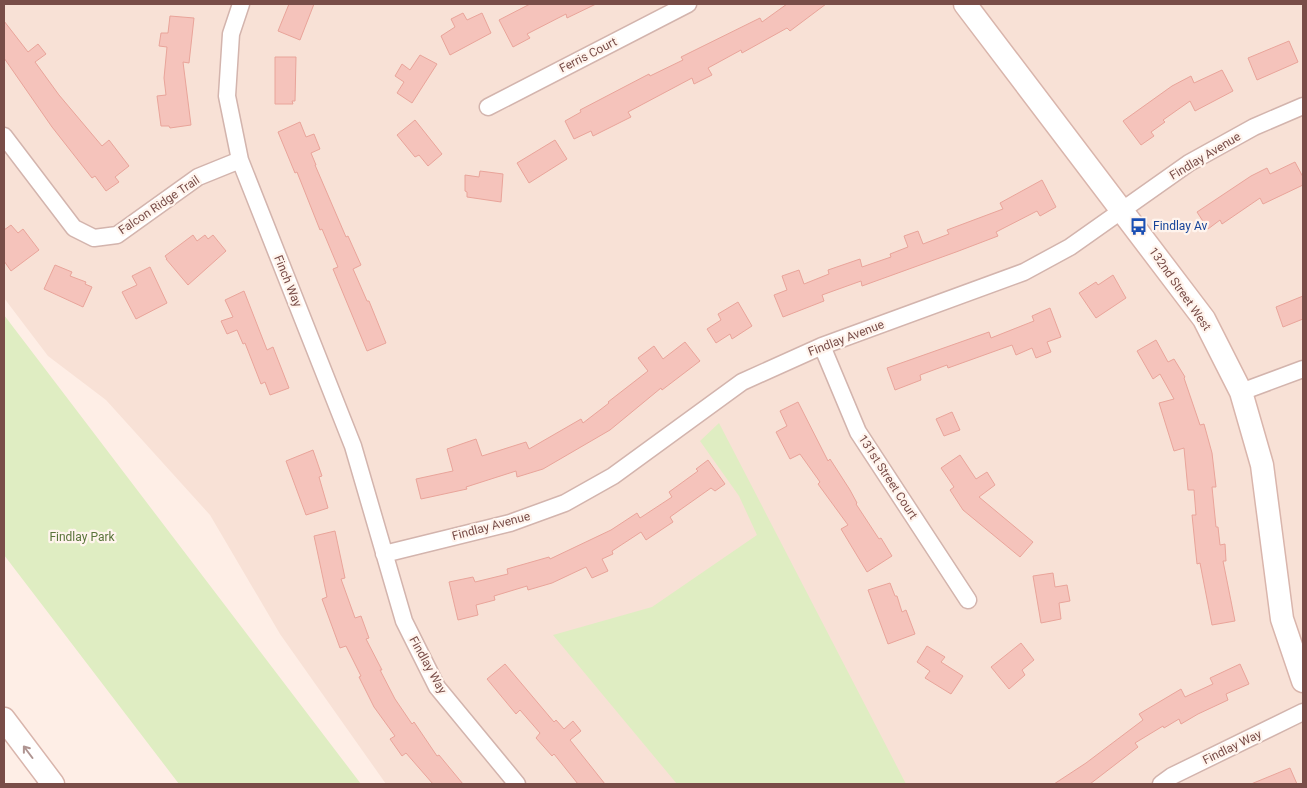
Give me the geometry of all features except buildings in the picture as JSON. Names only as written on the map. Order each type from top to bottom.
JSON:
[{"type":"street","name":"Finch Way","points":[[241,4],[231,34],[228,96],[240,160],[353,446],[384,554]]},
{"type":"street","name":"Ferris Court","points":[[488,107],[688,4]]},
{"type":"street","name":"132nd Street West","points":[[966,4],[1204,319],[1241,392],[1262,465],[1282,619],[1303,682]]},
{"type":"street","name":"Findlay Avenue","points":[[384,554],[510,524],[565,503],[613,476],[742,382],[822,346],[1024,272],[1070,247],[1189,162],[1254,127],[1303,106]]},
{"type":"street","name":"Falcon Ridge Trail","points":[[4,136],[74,228],[94,238],[117,235],[198,177],[240,160]]},
{"type":"street","name":"131st Street Court","points":[[822,346],[858,432],[968,600]]},
{"type":"street","points":[[1241,392],[1303,369]]},
{"type":"street","name":"Findlay Way","points":[[384,554],[404,621],[437,687],[517,784]]},
{"type":"street","name":"Findlay Way","points":[[1161,784],[1172,776],[1303,712]]},
{"type":"street","points":[[4,719],[53,784]]},
{"type":"shaded area","points":[[4,4],[1303,4],[1303,784],[386,784],[280,634],[210,515],[106,400],[48,356],[4,298]]},
{"type":"green space","name":"Findlay Park","points":[[4,315],[361,784],[179,784],[4,555]]},
{"type":"green space","points":[[719,423],[906,784],[677,784],[553,635],[652,607],[757,535],[739,496],[700,441]]},
{"type":"place","name":"Findlay Av","points":[[1139,226]]}]
